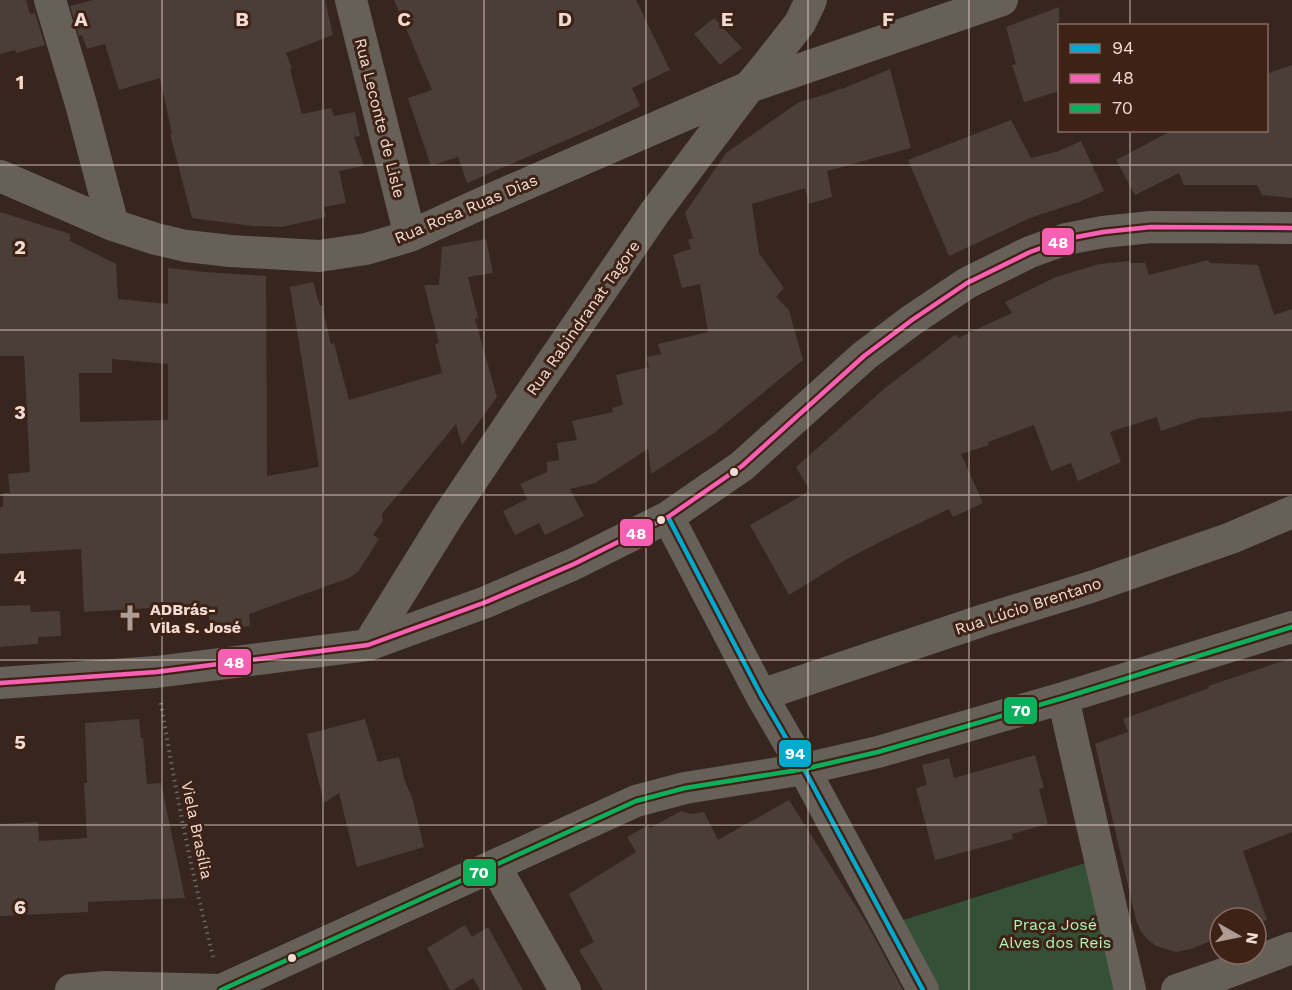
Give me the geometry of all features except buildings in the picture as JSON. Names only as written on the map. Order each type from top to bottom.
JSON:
[{"type":"street","points":[[50,0],[81,104],[113,225]]},
{"type":"street","name":"Rua Leconte de Lisle","points":[[351,0],[410,236]]},
{"type":"street","name":"Rua Rabindranat Tagore","points":[[368,645],[448,516],[655,212],[800,23],[810,0]]},
{"type":"street","name":"Rua Rosa Ruas Dias","points":[[0,176],[113,225],[186,246],[319,256],[366,249],[410,236],[749,87],[1002,0]]},
{"type":"street","points":[[0,682],[156,672],[368,645],[486,602],[574,564],[668,517],[742,466],[864,356],[912,320],[967,283],[1030,252],[1066,239],[1150,227],[1292,228]]},
{"type":"street","name":"Rua Lúcio Brentano","points":[[761,695],[1102,583],[1231,538],[1292,513]]},
{"type":"street","points":[[668,517],[761,695],[804,769],[923,990]]},
{"type":"street","points":[[71,990],[106,987],[221,990],[636,801],[697,786],[804,769],[878,752],[1292,627]]},
{"type":"street","points":[[1063,698],[1130,990]]},
{"type":"street","points":[[495,866],[565,990]]},
{"type":"street","points":[[1177,990],[1292,948]]},
{"type":"path","name":"Viela Brasília","points":[[156,672],[176,792],[202,916],[221,990]]},
{"type":"green space","name":"Praça José Alves dos Reis","points":[[1098,859],[1128,990],[933,990],[897,922]]},
{"type":"transit line","name":"48","points":[[0,683],[156,672],[368,645],[486,602],[574,564],[668,517],[742,466],[864,356],[912,320],[967,283],[1030,252],[1066,239],[1151,227],[1292,228]]},
{"type":"transit line","name":"94","points":[[668,517],[761,695],[804,769],[923,990]]},
{"type":"transit line","name":"70","points":[[221,990],[636,801],[685,788],[804,769],[878,752],[1292,627]]},
{"type":"place","name":"ADBrás- Vila S. José","points":[[130,618]]}]
